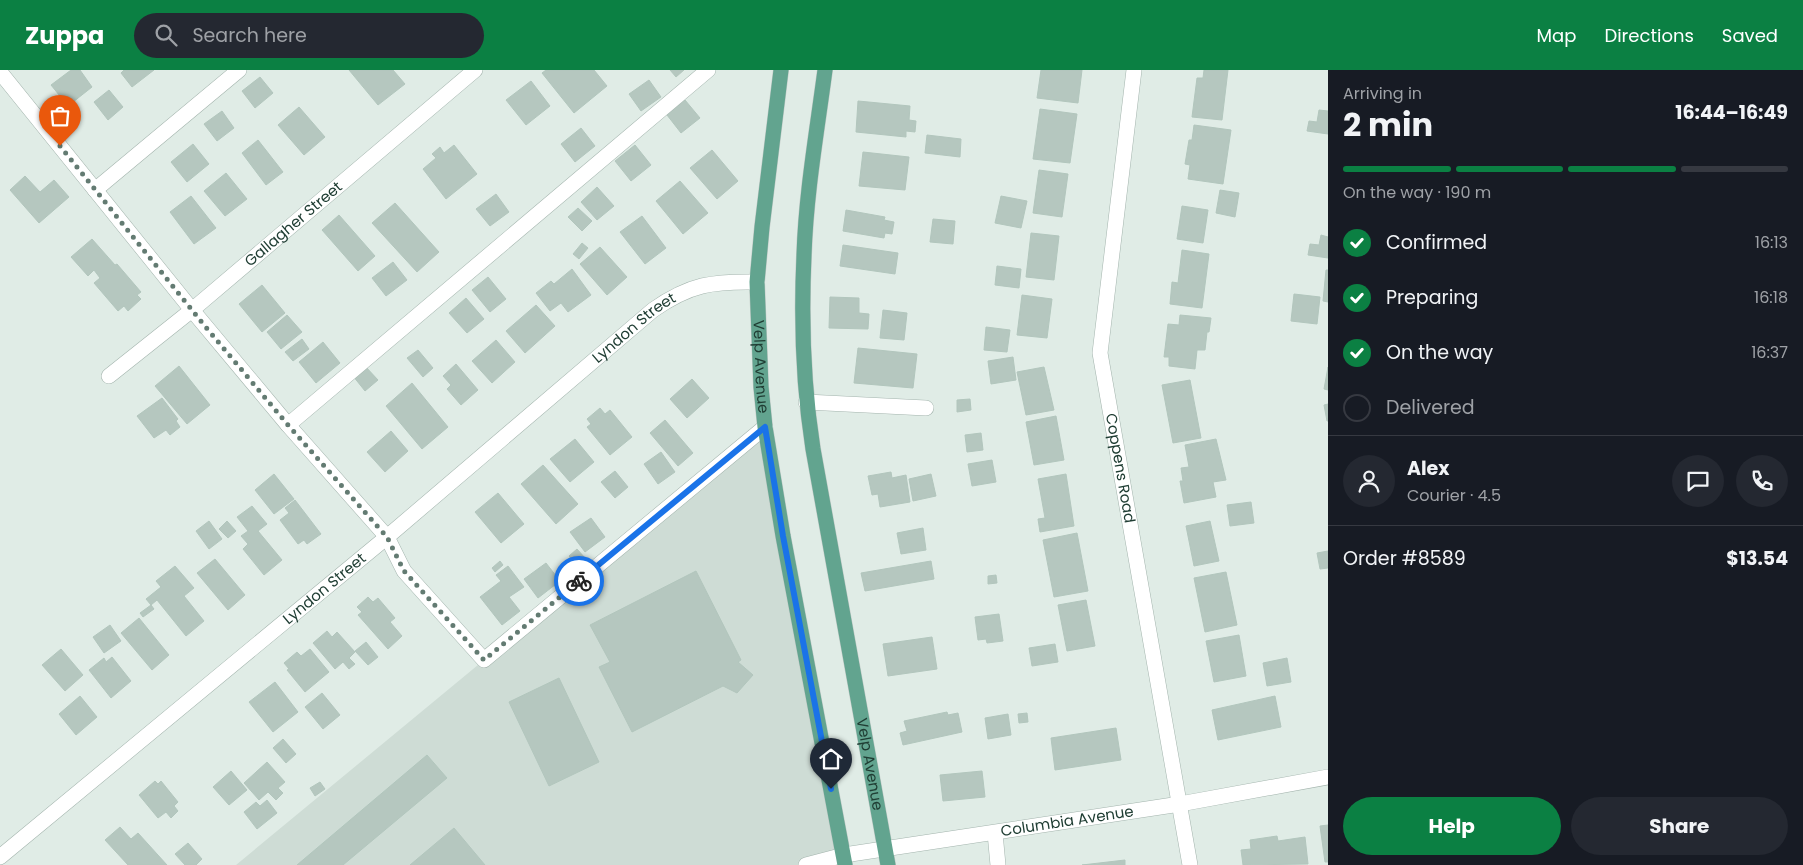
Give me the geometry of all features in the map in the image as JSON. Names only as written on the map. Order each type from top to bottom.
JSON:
[{"type":"main road","name":"Velp Avenue","points":[[781,70],[762,226],[758,282],[761,387],[765,427],[783,536],[845,860]]},
{"type":"main road","name":"Velp Avenue","points":[[825,70],[807,210],[804,256],[803,359],[806,402],[888,865]]},
{"type":"street","points":[[95,190],[239,70]]},
{"type":"street","name":"Gallagher Street","points":[[109,376],[192,310],[475,70]]},
{"type":"street","points":[[288,425],[708,70]]},
{"type":"street","name":"Coppens Road","points":[[1134,70],[1100,353],[1190,865]]},
{"type":"street","points":[[2,73],[192,310],[288,425],[387,537],[404,571],[484,660],[765,427]]},
{"type":"street","name":"Lyndon Street","points":[[0,856],[387,537],[653,310],[672,297],[689,289],[704,285],[721,282],[758,282]]},
{"type":"street","points":[[806,402],[926,408]]},
{"type":"street","name":"Columbia Avenue","points":[[806,865],[845,860],[885,849],[1180,804],[1328,777]]},
{"type":"street","points":[[995,832],[998,865]]},
{"type":"shaded area","points":[[765,427],[845,865],[236,865],[484,660]]},
{"type":"building","points":[[71,70],[80,70],[92,87],[68,106],[51,85]]},
{"type":"building","points":[[124,70],[154,70],[132,87],[121,73]]},
{"type":"building","points":[[349,70],[393,70],[405,84],[378,105]]},
{"type":"building","points":[[546,70],[594,70],[607,86],[574,113],[542,73]]},
{"type":"building","points":[[670,70],[684,70],[676,77]]},
{"type":"building","points":[[1041,70],[1082,70],[1078,103],[1037,98]]},
{"type":"building","points":[[1204,70],[1228,70],[1222,120],[1192,117],[1197,78],[1203,78]]},
{"type":"building","points":[[260,77],[273,93],[255,108],[242,91]]},
{"type":"building","points":[[649,80],[661,97],[641,111],[629,94]]},
{"type":"building","points":[[531,81],[550,106],[526,125],[506,100]]},
{"type":"building","points":[[109,90],[123,107],[108,120],[94,102]]},
{"type":"building","points":[[685,100],[700,118],[681,133],[667,115]]},
{"type":"building","points":[[858,101],[910,106],[909,120],[916,121],[915,132],[906,131],[906,137],[856,132]]},
{"type":"building","points":[[299,107],[325,137],[304,155],[278,125]]},
{"type":"building","points":[[1040,109],[1077,114],[1070,163],[1033,159]]},
{"type":"building","points":[[1319,110],[1328,111],[1328,134],[1307,131],[1309,121],[1317,122]]},
{"type":"building","points":[[222,111],[234,128],[217,141],[204,124]]},
{"type":"building","points":[[1194,125],[1231,130],[1223,184],[1188,179],[1190,165],[1185,164]]},
{"type":"building","points":[[581,128],[595,146],[575,162],[561,144]]},
{"type":"building","points":[[927,135],[961,139],[960,157],[925,153]]},
{"type":"building","points":[[258,140],[283,172],[266,185],[242,153]]},
{"type":"building","points":[[193,144],[209,164],[187,182],[171,162]]},
{"type":"building","points":[[454,145],[477,174],[446,199],[423,169],[436,158],[432,154],[440,147],[444,153]]},
{"type":"building","points":[[635,145],[651,165],[631,181],[615,161]]},
{"type":"building","points":[[712,150],[738,181],[717,199],[690,168]]},
{"type":"building","points":[[863,152],[909,157],[905,190],[859,186]]},
{"type":"building","points":[[1039,170],[1068,174],[1062,217],[1033,213]]},
{"type":"building","points":[[226,173],[247,199],[225,216],[204,191]]},
{"type":"building","points":[[25,176],[40,192],[54,180],[69,197],[39,223],[10,190]]},
{"type":"building","points":[[680,181],[708,213],[683,234],[656,201]]},
{"type":"building","points":[[597,187],[614,206],[597,220],[581,202]]},
{"type":"building","points":[[1220,190],[1239,193],[1235,217],[1216,213]]},
{"type":"building","points":[[496,194],[509,212],[490,226],[476,209]]},
{"type":"building","points":[[191,196],[216,228],[194,244],[170,212]]},
{"type":"building","points":[[1001,196],[1027,201],[1021,228],[995,223]]},
{"type":"building","points":[[395,203],[439,252],[417,272],[372,223]]},
{"type":"building","points":[[1182,206],[1208,210],[1203,243],[1177,239]]},
{"type":"building","points":[[578,208],[592,221],[582,231],[568,217]]},
{"type":"building","points":[[846,210],[885,217],[884,220],[894,222],[892,234],[885,233],[884,238],[843,231]]},
{"type":"building","points":[[339,215],[375,256],[358,271],[322,230]]},
{"type":"building","points":[[642,216],[666,248],[645,264],[620,232]]},
{"type":"building","points":[[933,219],[955,221],[953,244],[930,242]]},
{"type":"building","points":[[1031,233],[1059,236],[1054,280],[1026,277]]},
{"type":"building","points":[[1321,235],[1328,237],[1328,258],[1308,255],[1310,244],[1319,245]]},
{"type":"building","points":[[92,239],[141,292],[137,295],[141,299],[128,311],[124,306],[118,311],[94,283],[100,278],[94,270],[88,276],[71,257]]},
{"type":"building","points":[[582,243],[588,248],[579,259],[573,254]]},
{"type":"building","points":[[843,245],[898,253],[895,274],[840,266]]},
{"type":"building","points":[[600,247],[627,277],[607,295],[580,264]]},
{"type":"building","points":[[1182,250],[1209,254],[1202,308],[1170,304],[1172,282],[1178,283]]},
{"type":"building","points":[[393,262],[407,280],[386,296],[372,278]]},
{"type":"building","points":[[997,266],[1021,269],[1019,288],[995,285]]},
{"type":"building","points":[[572,269],[591,295],[568,312],[561,303],[550,311],[536,293],[551,281],[554,284]]},
{"type":"building","points":[[1326,270],[1328,270],[1328,302],[1323,301]]},
{"type":"building","points":[[488,277],[506,299],[490,312],[472,290]]},
{"type":"building","points":[[262,285],[285,313],[262,332],[239,304]]},
{"type":"building","points":[[1294,294],[1320,297],[1317,324],[1291,321]]},
{"type":"building","points":[[1022,295],[1052,299],[1047,338],[1017,335]]},
{"type":"building","points":[[830,297],[859,298],[859,313],[869,314],[868,329],[829,328]]},
{"type":"building","points":[[466,298],[484,319],[467,333],[449,313]]},
{"type":"building","points":[[536,305],[555,326],[525,353],[506,331]]},
{"type":"building","points":[[883,310],[907,313],[904,340],[880,338]]},
{"type":"building","points":[[287,315],[302,332],[281,349],[267,332]]},
{"type":"building","points":[[1180,315],[1211,318],[1205,350],[1197,350],[1195,369],[1169,366],[1169,357],[1164,357],[1168,324],[1179,325]]},
{"type":"building","points":[[986,327],[1010,330],[1007,352],[984,350]]},
{"type":"building","points":[[302,339],[309,349],[293,361],[285,352]]},
{"type":"building","points":[[496,340],[515,362],[492,383],[472,361]]},
{"type":"building","points":[[323,342],[340,363],[316,383],[299,362]]},
{"type":"building","points":[[858,348],[917,354],[913,388],[854,383]]},
{"type":"building","points":[[418,350],[433,368],[423,377],[407,358]]},
{"type":"building","points":[[1013,357],[1016,380],[991,384],[988,361]]},
{"type":"building","points":[[456,364],[478,390],[461,405],[447,389],[451,385],[443,376]]},
{"type":"building","points":[[179,366],[210,405],[187,424],[155,386]]},
{"type":"building","points":[[365,366],[378,380],[365,391],[353,376]]},
{"type":"building","points":[[1044,367],[1054,410],[1026,415],[1017,372]]},
{"type":"building","points":[[1328,367],[1328,390],[1324,389]]},
{"type":"building","points":[[692,379],[709,398],[687,418],[670,399]]},
{"type":"building","points":[[1190,380],[1201,438],[1173,443],[1162,385]]},
{"type":"building","points":[[412,383],[448,427],[422,449],[386,406]]},
{"type":"building","points":[[162,398],[178,419],[176,421],[180,427],[170,435],[166,430],[154,438],[137,416]]},
{"type":"building","points":[[970,399],[971,410],[957,412],[957,400]]},
{"type":"building","points":[[1328,404],[1328,421],[1327,421],[1324,405]]},
{"type":"building","points":[[600,408],[605,414],[610,410],[632,437],[610,455],[587,427],[591,424],[587,419]]},
{"type":"building","points":[[1056,416],[1064,460],[1034,465],[1026,422]]},
{"type":"building","points":[[665,420],[693,453],[678,466],[650,433]]},
{"type":"building","points":[[391,431],[408,451],[385,472],[367,452]]},
{"type":"building","points":[[981,433],[983,450],[967,452],[965,435]]},
{"type":"building","points":[[575,439],[594,462],[570,482],[550,459]]},
{"type":"building","points":[[1216,439],[1226,480],[1213,482],[1216,497],[1184,503],[1180,481],[1183,481],[1181,468],[1189,467],[1185,445]]},
{"type":"building","points":[[661,452],[675,472],[658,484],[644,464]]},
{"type":"building","points":[[992,460],[996,482],[972,486],[968,464]]},
{"type":"building","points":[[543,465],[578,504],[556,524],[521,484]]},
{"type":"building","points":[[615,471],[628,487],[615,498],[601,482]]},
{"type":"building","points":[[891,472],[892,478],[906,475],[910,502],[880,507],[878,494],[872,495],[868,476]]},
{"type":"building","points":[[274,474],[294,499],[274,514],[255,490]]},
{"type":"building","points":[[931,474],[936,496],[913,501],[909,479]]},
{"type":"building","points":[[1066,474],[1074,526],[1040,532],[1038,519],[1045,518],[1038,479]]},
{"type":"building","points":[[498,493],[524,524],[501,543],[475,512]]},
{"type":"building","points":[[295,500],[321,534],[307,544],[304,540],[298,544],[280,520],[289,513],[285,508]]},
{"type":"building","points":[[1251,502],[1254,523],[1230,526],[1227,505]]},
{"type":"building","points":[[252,506],[267,524],[258,531],[282,560],[264,575],[243,549],[248,544],[241,536],[248,531],[237,517]]},
{"type":"building","points":[[591,518],[605,537],[585,552],[570,532]]},
{"type":"building","points":[[209,521],[222,539],[209,549],[196,531]]},
{"type":"building","points":[[227,521],[236,531],[228,538],[219,529]]},
{"type":"building","points":[[1210,521],[1219,561],[1194,566],[1186,526]]},
{"type":"building","points":[[923,528],[926,550],[901,554],[897,533]]},
{"type":"building","points":[[1077,533],[1088,591],[1054,597],[1043,540]]},
{"type":"building","points":[[577,549],[585,558],[577,565],[569,556]]},
{"type":"building","points":[[1328,551],[1328,568],[1320,569],[1317,553]]},
{"type":"building","points":[[215,559],[245,595],[228,610],[197,573]]},
{"type":"building","points":[[500,561],[503,565],[495,572],[492,568]]},
{"type":"building","points":[[931,561],[934,579],[865,591],[861,573]]},
{"type":"building","points":[[546,563],[560,581],[538,598],[524,579]]},
{"type":"building","points":[[175,566],[194,588],[184,596],[204,621],[186,636],[157,600],[151,605],[146,599],[161,587],[156,581]]},
{"type":"building","points":[[508,566],[524,587],[509,597],[520,611],[502,625],[480,597],[501,581],[496,575]]},
{"type":"building","points":[[696,571],[741,660],[738,662],[753,675],[737,693],[723,686],[632,732],[599,667],[610,662],[590,625]]},
{"type":"building","points":[[1226,572],[1237,625],[1205,632],[1194,578]]},
{"type":"building","points":[[996,575],[997,583],[988,584],[988,576]]},
{"type":"building","points":[[368,597],[373,602],[378,598],[395,618],[390,622],[402,636],[388,649],[358,615],[362,612],[357,607]]},
{"type":"building","points":[[1086,600],[1095,646],[1067,651],[1058,605]]},
{"type":"building","points":[[151,605],[154,609],[143,617],[140,613]]},
{"type":"building","points":[[999,614],[1003,641],[987,643],[986,639],[978,640],[975,617]]},
{"type":"building","points":[[139,618],[169,655],[152,670],[121,633]]},
{"type":"building","points":[[110,625],[121,641],[104,653],[93,637]]},
{"type":"building","points":[[327,631],[332,637],[337,632],[355,652],[349,658],[355,664],[349,669],[343,662],[335,669],[313,643]]},
{"type":"building","points":[[1239,635],[1246,676],[1214,682],[1206,641]]},
{"type":"building","points":[[932,637],[937,669],[888,676],[883,644]]},
{"type":"building","points":[[366,642],[378,657],[368,665],[355,651]]},
{"type":"building","points":[[1055,644],[1058,662],[1032,666],[1029,648]]},
{"type":"building","points":[[61,649],[83,675],[65,691],[42,665]]},
{"type":"building","points":[[310,649],[329,672],[305,692],[287,670],[289,669],[284,663],[297,652],[301,656]]},
{"type":"building","points":[[112,657],[131,681],[111,698],[89,670],[104,658],[106,662]]},
{"type":"building","points":[[1287,658],[1291,682],[1267,686],[1263,663]]},
{"type":"building","points":[[559,678],[599,762],[549,786],[509,702]]},
{"type":"building","points":[[275,682],[298,712],[273,732],[249,702]]},
{"type":"building","points":[[322,693],[340,715],[323,729],[305,707]]},
{"type":"building","points":[[80,696],[97,717],[76,735],[59,714]]},
{"type":"building","points":[[1275,696],[1281,727],[1218,740],[1212,710]]},
{"type":"building","points":[[947,712],[948,715],[958,713],[962,732],[903,745],[900,733],[907,731],[904,721]]},
{"type":"building","points":[[1027,713],[1028,722],[1019,723],[1018,714]]},
{"type":"building","points":[[1008,714],[1011,735],[988,739],[985,718]]},
{"type":"building","points":[[1116,728],[1121,760],[1055,770],[1051,738]]},
{"type":"building","points":[[283,739],[296,754],[286,763],[273,748]]},
{"type":"building","points":[[427,755],[447,778],[343,865],[297,865]]},
{"type":"building","points":[[267,762],[285,782],[278,788],[283,793],[276,800],[268,792],[259,800],[244,783]]},
{"type":"building","points":[[231,771],[247,790],[229,805],[213,787]]},
{"type":"building","points":[[982,771],[985,797],[943,801],[940,775]]},
{"type":"building","points":[[155,781],[158,784],[161,781],[178,802],[174,806],[178,811],[171,818],[166,812],[158,818],[139,795]]},
{"type":"building","points":[[320,782],[325,789],[315,796],[310,788]]},
{"type":"building","points":[[267,800],[277,813],[257,829],[244,812],[256,802],[260,806]]},
{"type":"building","points":[[1328,825],[1328,862],[1325,862],[1320,826]]},
{"type":"building","points":[[120,827],[131,839],[138,833],[167,865],[128,865],[105,840]]},
{"type":"building","points":[[454,828],[485,865],[410,865]]},
{"type":"building","points":[[1277,836],[1278,841],[1305,837],[1308,864],[1243,865],[1241,850],[1251,849],[1250,840]]},
{"type":"building","points":[[188,843],[202,859],[196,865],[185,865],[175,854]]},
{"type":"building","points":[[1125,860],[1125,865],[1082,865]]},
{"type":"way so far","points":[[60,146],[204,325],[288,425],[387,537],[404,571],[484,660],[579,581]]},
{"type":"route","points":[[579,581],[765,427],[783,536],[831,789]]}]
